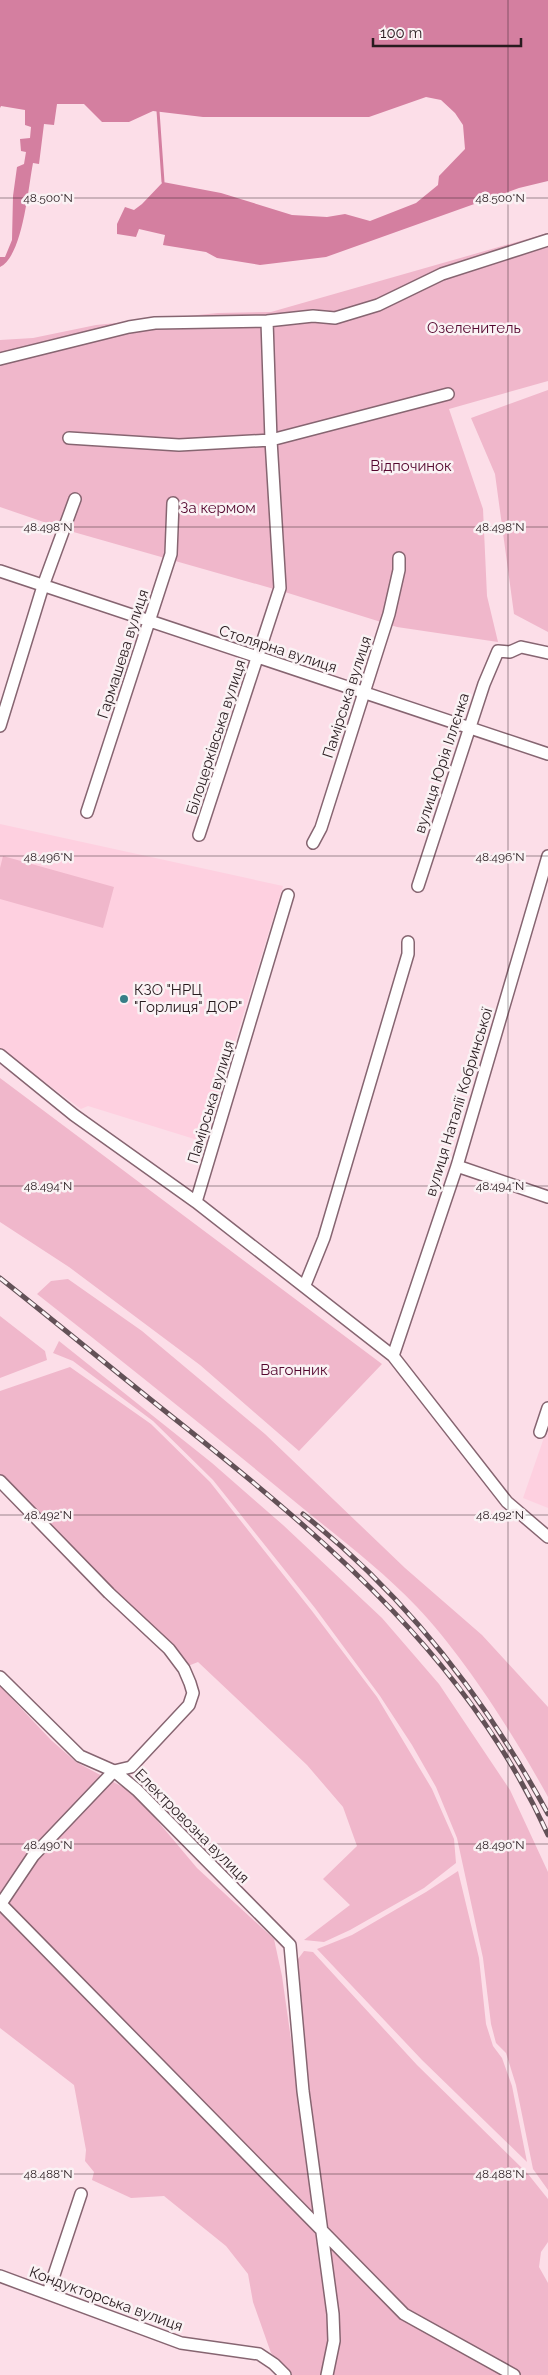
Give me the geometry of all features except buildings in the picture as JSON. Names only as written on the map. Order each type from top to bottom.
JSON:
[{"type":"street","points":[[0,359],[129,327],[156,323],[267,321],[313,316],[335,318],[365,310],[442,274],[548,240]]},
{"type":"street","name":"Білоцерківська вулиця","points":[[199,835],[280,588],[271,440],[267,321]]},
{"type":"street","points":[[69,438],[179,445],[271,440],[448,394]]},
{"type":"street","points":[[0,726],[43,586],[75,499]]},
{"type":"street","name":"Гармашева вулиця","points":[[87,812],[172,554],[173,502]]},
{"type":"street","name":"Памірська вулиця","points":[[313,843],[321,828],[389,614],[399,570],[399,558]]},
{"type":"street","name":"Столярна вулиця","points":[[0,571],[548,754]]},
{"type":"street","name":"вулиця Юрія Іллєнка","points":[[418,886],[469,729],[498,651],[510,652],[521,647],[548,653]]},
{"type":"street","name":"вулиця Наталії Кобринської","points":[[393,1356],[457,1166],[548,856]]},
{"type":"street","name":"Памірська вулиця","points":[[196,1202],[288,895]]},
{"type":"street","points":[[305,1285],[324,1238],[408,954],[408,942]]},
{"type":"street","points":[[0,1054],[74,1115],[196,1202],[305,1285],[393,1356],[507,1502],[548,1537]]},
{"type":"street","points":[[457,1166],[548,1197]]},
{"type":"street","points":[[540,1432],[548,1408]]},
{"type":"street","points":[[0,1481],[109,1593],[169,1649],[184,1669],[193,1693],[189,1705],[131,1767],[114,1771],[33,1856],[0,1904],[320,2226],[368,2280],[404,2314],[514,2375]]},
{"type":"street","name":"Електровозна вулиця","points":[[0,1677],[80,1756],[114,1771],[137,1790],[290,1946],[303,2091],[320,2226]]},
{"type":"street","points":[[48,2293],[81,2194]]},
{"type":"street","points":[[320,2226],[334,2341],[327,2375]]},
{"type":"street","name":"Кондукторська вулиця","points":[[0,2276],[180,2343],[259,2354],[285,2375]]},
{"type":"shaded area","points":[[0,0],[548,0],[548,181],[519,188],[326,257],[260,265],[217,258],[206,252],[163,245],[165,235],[139,229],[136,237],[117,234],[117,224],[125,207],[134,210],[163,182],[221,193],[292,215],[327,217],[345,214],[370,221],[416,203],[438,185],[439,176],[465,149],[463,125],[455,113],[441,100],[426,97],[369,117],[203,117],[153,111],[129,122],[102,122],[84,104],[57,104],[54,125],[44,124],[39,164],[33,163],[19,236],[8,260],[0,267],[0,257],[5,257],[12,240],[13,196],[17,167],[24,164],[26,152],[21,151],[20,139],[30,138],[31,127],[25,125],[25,110],[1,106],[0,108]]},
{"type":"shaded area","name":"КЗО \"НРЦ \"Горлиця\" ДОР\"","points":[[0,824],[283,886],[204,1142],[88,1106],[81,1109],[0,1049]]},
{"type":"shaded area","points":[[548,1426],[548,1508],[523,1498]]},
{"type":"green space","points":[[548,233],[548,381],[449,409],[483,509],[487,596],[498,642],[397,627],[288,593],[70,531],[0,507],[0,340],[33,338],[96,325],[218,313],[271,312]]},
{"type":"green space","points":[[548,390],[548,632],[514,614],[495,474],[471,418]]},
{"type":"green space","points":[[3,856],[114,887],[103,928],[0,899],[0,868]]},
{"type":"green space","name":"Вагонник","points":[[0,1078],[382,1364],[299,1451],[200,1365],[69,1267],[0,1222]]},
{"type":"green space","points":[[68,1279],[142,1331],[265,1434],[405,1568],[482,1635],[548,1707],[548,1797],[520,1748],[471,1673],[435,1627],[402,1592],[226,1445],[37,1294],[51,1281]]},
{"type":"green space","points":[[0,1316],[45,1351],[47,1360],[0,1378]]},
{"type":"green space","points":[[59,1341],[212,1463],[283,1525],[382,1618],[439,1684],[510,1790],[548,1872],[548,2190],[533,2169],[516,2085],[506,2053],[496,2043],[491,2024],[483,1958],[457,1838],[436,1787],[412,1745],[380,1696],[315,1608],[213,1480],[153,1421],[73,1361],[53,1353]]},
{"type":"green space","points":[[70,1367],[151,1424],[210,1482],[377,1697],[432,1789],[454,1839],[456,1863],[424,1888],[350,1930],[324,1942],[304,1940],[350,1905],[323,1879],[357,1846],[343,1807],[307,1765],[198,1662],[188,1666],[0,1474],[0,1391]]},
{"type":"green space","points":[[0,1686],[51,1740],[76,1762],[134,1793],[197,1868],[274,1939],[282,1976],[330,2315],[329,2344],[321,2375],[291,2375],[271,2353],[253,2302],[248,2274],[226,2246],[164,2196],[131,2198],[92,2180],[94,2172],[85,2161],[86,2150],[74,2085],[0,2028]]},
{"type":"green space","points":[[458,1871],[479,1958],[486,2024],[493,2046],[502,2058],[512,2086],[527,2162],[422,2060],[317,1949],[352,1935]]},
{"type":"green space","points":[[304,1951],[313,1952],[417,2065],[528,2174],[548,2199],[548,2242],[541,2252],[539,2267],[548,2283],[548,2375],[333,2375],[338,2338],[336,2302],[324,2228],[296,1986],[298,1959]]},
{"type":"waterway","points":[[158,111],[163,182]]},
{"type":"railway","points":[[0,1278],[292,1515],[343,1561],[392,1610],[437,1660],[479,1715],[516,1773],[548,1835]]},
{"type":"railway","points":[[303,1514],[376,1579],[441,1652],[498,1730],[548,1814]]},
{"type":"place","name":"КЗО \"НРЦ \"Горлиця\" ДОР\"","points":[[124,999]]},
{"type":"park label","name":"Озеленитель","points":[[474,328]]},
{"type":"park label","name":"Відпочинок","points":[[411,466]]},
{"type":"park label","name":"За кермом","points":[[218,508]]}]
